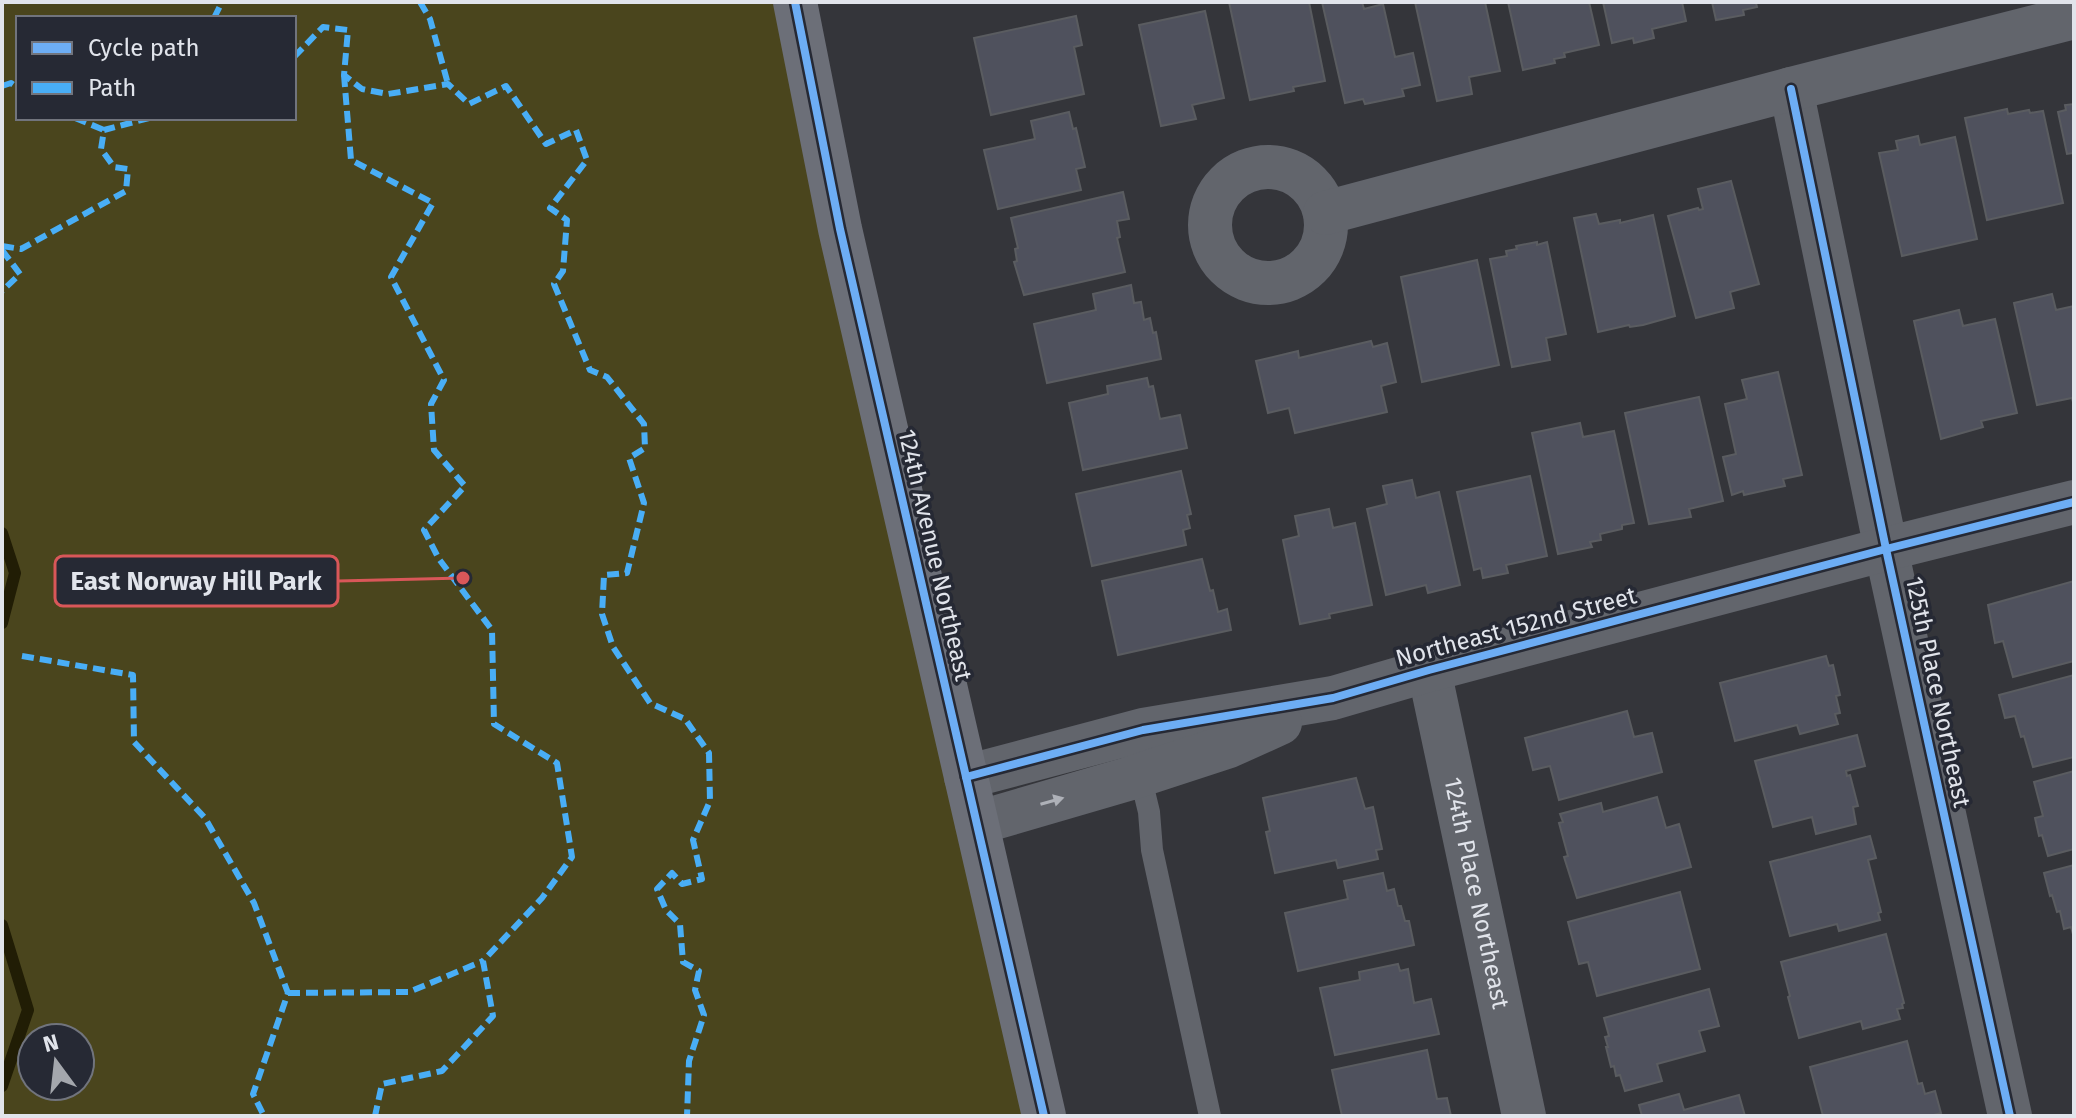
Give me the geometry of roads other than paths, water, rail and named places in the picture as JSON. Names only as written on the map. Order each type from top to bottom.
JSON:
[{"type":"street","name":"124th Avenue Northeast","points":[[795,2],[840,229],[1044,1116]]},
{"type":"street","points":[[1325,213],[2074,17]]},
{"type":"street","name":"125th Place Northeast","points":[[1791,89],[1886,549],[2010,1116]]},
{"type":"street","name":"Northeast 152nd Street","points":[[966,777],[1143,730],[1333,698],[1886,549],[2074,502]]},
{"type":"street","name":"124th Place Northeast","points":[[1429,670],[1524,1116]]},
{"type":"street","name":"Northeast 152nd Street","points":[[977,823],[1229,746],[1333,698]]},
{"type":"lane","points":[[1140,775],[1149,812],[1152,850],[1210,1116]]},
{"type":"waterway","points":[[2,533],[15,573],[2,623]]},
{"type":"waterway","points":[[2,925],[28,1010],[2,1086]]},
{"type":"place","name":"East Norway Hill Park","points":[[463,578]]}]
